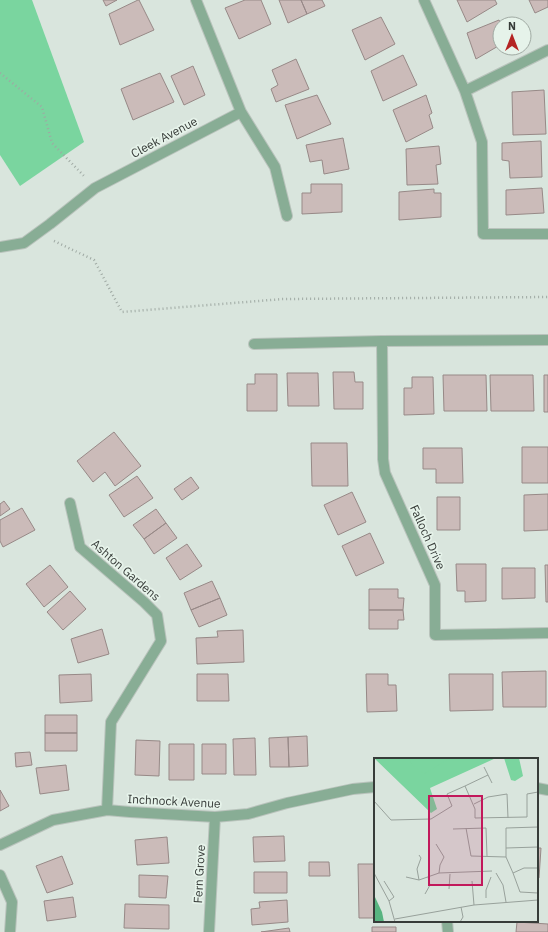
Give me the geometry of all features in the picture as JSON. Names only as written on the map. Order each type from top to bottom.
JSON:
[{"type":"street","points":[[196,0],[240,112],[275,167],[287,216]]},
{"type":"street","points":[[424,0],[465,90],[482,142],[483,234],[548,234]]},
{"type":"street","points":[[465,90],[548,50]]},
{"type":"street","name":"Cleek Avenue","points":[[0,247],[24,243],[95,188],[240,112]]},
{"type":"street","points":[[254,344],[382,340],[548,340]]},
{"type":"street","name":"Falloch Drive","points":[[382,340],[383,459],[385,473],[435,585],[435,635],[548,633]]},
{"type":"street","name":"Ashton Gardens","points":[[70,503],[80,547],[157,614],[161,641],[111,722],[107,810]]},
{"type":"street","name":"Inchnock Avenue","points":[[0,845],[53,820],[107,810],[215,817],[248,814],[287,803],[353,789],[374,787]]},
{"type":"street","points":[[538,788],[548,790]]},
{"type":"street","name":"Fern Grove","points":[[209,932],[215,817]]},
{"type":"street","points":[[0,875],[12,902],[10,932]]},
{"type":"street","points":[[447,922],[448,932]]},
{"type":"path","points":[[0,73],[42,107],[52,143],[95,188]]},
{"type":"path","points":[[37,233],[94,260],[122,312],[283,299],[548,297]]},
{"type":"green space","points":[[0,0],[32,0],[84,142],[20,186],[0,155]]},
{"type":"building","points":[[103,0],[117,0],[106,6]]},
{"type":"building","points":[[138,0],[154,30],[120,45],[109,14]]},
{"type":"building","points":[[245,0],[261,0],[271,24],[239,39],[225,8]]},
{"type":"building","points":[[279,0],[301,0],[307,14],[288,23]]},
{"type":"building","points":[[301,0],[322,0],[325,6],[307,14]]},
{"type":"building","points":[[457,0],[495,0],[497,4],[467,22]]},
{"type":"building","points":[[529,0],[548,0],[548,7],[535,13]]},
{"type":"building","points":[[381,17],[395,44],[365,60],[352,30]]},
{"type":"building","points":[[492,23],[492,50],[476,59],[467,33]]},
{"type":"building","points":[[403,55],[417,85],[383,101],[371,71]]},
{"type":"building","points":[[296,59],[309,89],[276,102],[271,89],[278,85],[272,70]]},
{"type":"building","points":[[193,66],[205,95],[184,105],[171,76]]},
{"type":"building","points":[[160,73],[174,102],[133,120],[121,89]]},
{"type":"building","points":[[544,90],[546,134],[513,135],[512,92]]},
{"type":"building","points":[[317,95],[331,124],[297,139],[285,105]]},
{"type":"building","points":[[426,95],[432,113],[429,115],[433,128],[406,142],[393,110]]},
{"type":"building","points":[[343,138],[349,169],[324,174],[322,160],[310,162],[306,145]]},
{"type":"building","points":[[541,141],[542,177],[510,178],[509,161],[502,160],[502,143]]},
{"type":"building","points":[[439,146],[441,164],[436,165],[438,184],[407,185],[406,149]]},
{"type":"building","points":[[311,184],[342,184],[342,212],[302,214],[302,193],[311,193]]},
{"type":"building","points":[[542,188],[544,213],[506,215],[506,190]]},
{"type":"building","points":[[434,189],[434,193],[441,193],[441,217],[399,220],[399,192]]},
{"type":"building","points":[[333,372],[354,372],[355,382],[363,382],[363,409],[334,409]]},
{"type":"building","points":[[287,373],[318,373],[319,406],[288,406]]},
{"type":"building","points":[[255,374],[277,374],[277,411],[247,411],[247,384],[255,384]]},
{"type":"building","points":[[443,375],[486,375],[487,411],[444,411]]},
{"type":"building","points":[[490,375],[533,375],[534,411],[491,411]]},
{"type":"building","points":[[544,375],[548,375],[548,412],[544,412]]},
{"type":"building","points":[[412,377],[433,377],[434,414],[404,415],[404,388],[412,388]]},
{"type":"building","points":[[114,432],[141,466],[115,486],[105,472],[93,482],[77,461]]},
{"type":"building","points":[[311,443],[347,443],[348,486],[312,486]]},
{"type":"building","points":[[522,447],[548,447],[548,483],[522,483]]},
{"type":"building","points":[[423,448],[462,448],[463,483],[436,483],[436,469],[423,469]]},
{"type":"building","points":[[137,476],[153,498],[124,517],[109,495]]},
{"type":"building","points":[[191,477],[199,488],[182,500],[174,489]]},
{"type":"building","points":[[352,492],[366,522],[338,535],[324,505]]},
{"type":"building","points":[[548,494],[548,530],[524,531],[524,495]]},
{"type":"building","points":[[437,497],[460,497],[460,530],[437,530]]},
{"type":"building","points":[[4,501],[10,509],[0,516],[0,504]]},
{"type":"building","points":[[22,508],[35,530],[3,547],[0,541],[0,520]]},
{"type":"building","points":[[156,509],[166,523],[144,539],[133,525]]},
{"type":"building","points":[[166,523],[177,538],[154,554],[144,539]]},
{"type":"building","points":[[370,533],[384,563],[356,576],[342,546]]},
{"type":"building","points":[[187,544],[202,566],[180,580],[166,558]]},
{"type":"building","points":[[456,564],[486,564],[486,601],[465,602],[465,591],[457,591]]},
{"type":"building","points":[[50,565],[68,587],[44,607],[26,584]]},
{"type":"building","points":[[545,565],[548,565],[548,602],[546,602]]},
{"type":"building","points":[[502,568],[535,568],[535,598],[502,599]]},
{"type":"building","points":[[212,581],[220,598],[191,610],[184,593]]},
{"type":"building","points":[[369,589],[398,589],[398,598],[404,598],[403,610],[369,610]]},
{"type":"building","points":[[70,591],[86,609],[63,630],[47,612]]},
{"type":"building","points":[[220,598],[227,615],[199,627],[191,610]]},
{"type":"building","points":[[369,610],[403,610],[404,620],[398,620],[398,629],[369,629]]},
{"type":"building","points":[[102,629],[109,654],[78,663],[71,639]]},
{"type":"building","points":[[243,630],[244,662],[197,664],[196,638],[218,637],[217,631]]},
{"type":"building","points":[[546,671],[546,707],[503,707],[502,672]]},
{"type":"building","points":[[91,674],[92,701],[60,703],[59,675]]},
{"type":"building","points":[[197,674],[228,674],[229,701],[197,701]]},
{"type":"building","points":[[366,674],[388,674],[388,685],[396,685],[397,711],[367,712]]},
{"type":"building","points":[[449,674],[493,674],[493,710],[450,711]]},
{"type":"building","points":[[45,715],[77,715],[77,733],[45,733]]},
{"type":"building","points":[[45,733],[77,733],[77,751],[45,751]]},
{"type":"building","points":[[307,736],[308,766],[289,767],[288,737]]},
{"type":"building","points":[[288,737],[289,767],[270,767],[269,738]]},
{"type":"building","points":[[255,738],[256,775],[234,775],[233,739]]},
{"type":"building","points":[[136,740],[160,741],[159,776],[135,775]]},
{"type":"building","points":[[169,744],[194,744],[194,780],[169,780]]},
{"type":"building","points":[[202,744],[226,744],[226,774],[202,774]]},
{"type":"building","points":[[30,752],[32,765],[16,767],[15,753]]},
{"type":"building","points":[[66,765],[69,790],[40,794],[36,768]]},
{"type":"building","points":[[0,790],[9,806],[0,811]]},
{"type":"building","points":[[284,836],[285,861],[254,862],[253,837]]},
{"type":"building","points":[[167,837],[169,863],[137,865],[135,840]]},
{"type":"building","points":[[538,848],[541,848],[539,878]]},
{"type":"building","points":[[62,856],[73,884],[47,893],[36,866]]},
{"type":"building","points":[[309,862],[329,862],[330,876],[309,876]]},
{"type":"building","points":[[358,864],[374,864],[374,918],[359,918]]},
{"type":"building","points":[[254,872],[287,872],[287,893],[254,893]]},
{"type":"building","points":[[139,875],[168,876],[166,898],[139,897]]},
{"type":"building","points":[[73,897],[76,917],[47,921],[44,901]]},
{"type":"building","points":[[287,900],[288,922],[252,925],[251,909],[260,908],[259,902]]},
{"type":"building","points":[[125,904],[169,905],[169,929],[124,928]]},
{"type":"building","points":[[517,922],[548,924],[548,932],[516,932]]},
{"type":"building","points":[[372,927],[396,927],[396,932],[372,932]]},
{"type":"building","points":[[289,928],[290,932],[261,932]]}]
